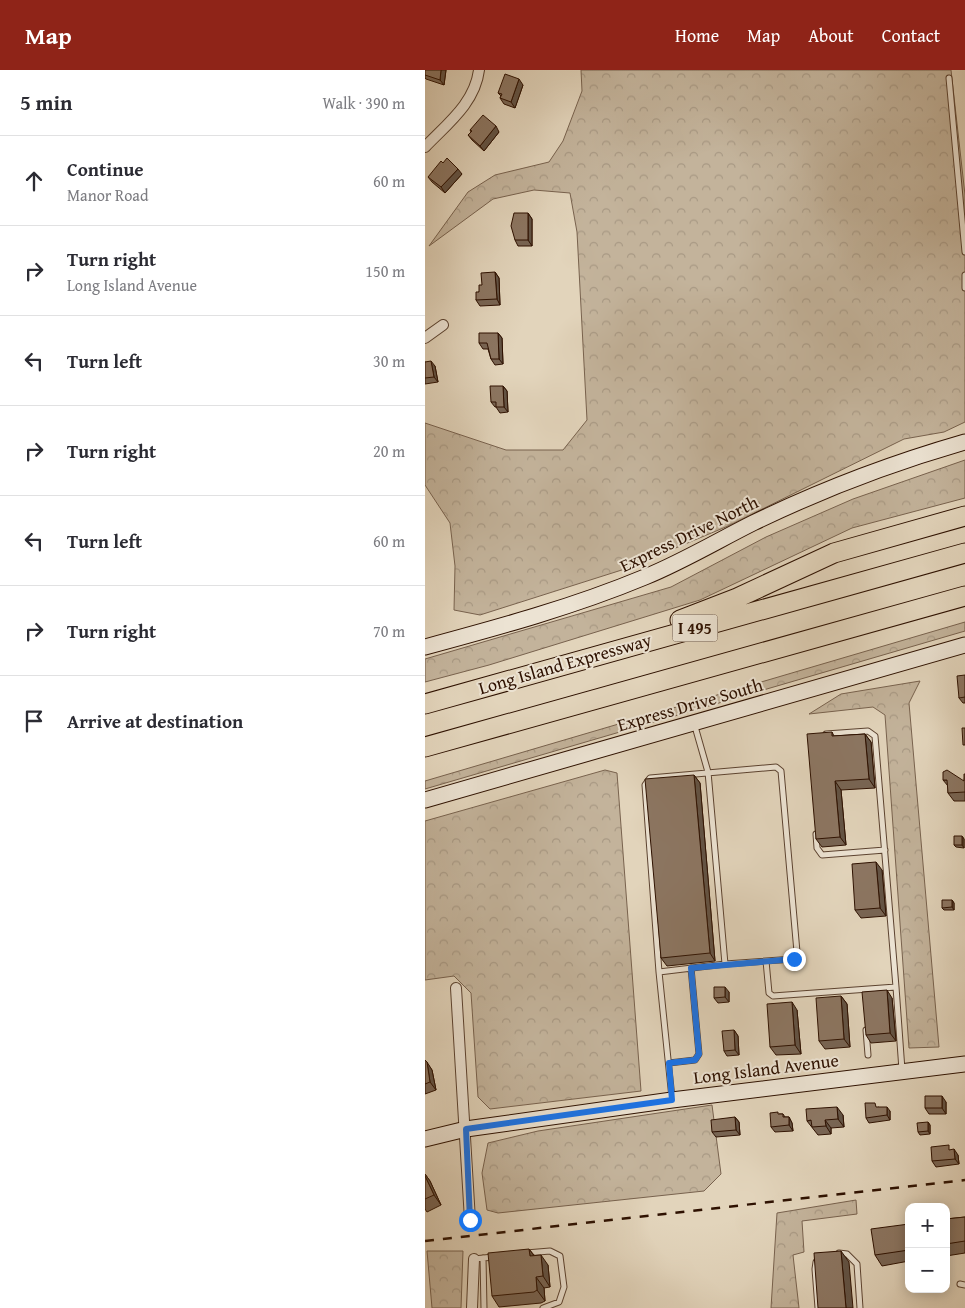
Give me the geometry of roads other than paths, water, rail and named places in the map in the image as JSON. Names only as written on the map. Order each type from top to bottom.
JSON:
[{"type":"highway","points":[[606,653],[636,634],[709,610],[834,553],[965,516]]},
{"type":"highway","name":"Long Island Expressway","points":[[425,704],[965,553]]},
{"type":"highway","name":"I 495","points":[[425,747],[965,596]]},
{"type":"highway","points":[[425,760],[507,735],[599,698]]},
{"type":"main road","name":"Express Drive North","points":[[425,647],[583,602],[647,577],[752,523],[846,482],[965,442]]},
{"type":"main road","name":"Express Drive South","points":[[425,800],[965,645]]},
{"type":"main road","name":"Long Island Avenue","points":[[425,1139],[466,1129],[672,1100],[965,1064]]},
{"type":"main road","points":[[425,1131],[466,1129]]},
{"type":"street","points":[[425,147],[466,104],[478,82],[479,70]]},
{"type":"street","points":[[425,338],[443,325]]},
{"type":"street","points":[[456,988],[470,1220]]},
{"type":"street","points":[[472,1308],[478,1259]]},
{"type":"lane","points":[[949,78],[965,252]]},
{"type":"lane","points":[[965,275],[965,288]]},
{"type":"lane","points":[[693,723],[708,772],[725,964]]},
{"type":"lane","points":[[821,735],[868,731],[875,736],[902,1071]]},
{"type":"lane","points":[[659,972],[725,964],[794,959],[797,952],[781,770],[776,767],[650,778],[645,785],[659,972],[672,1100]]},
{"type":"lane","points":[[815,828],[817,848],[822,855],[885,850]]},
{"type":"lane","points":[[766,961],[769,993],[773,996],[896,986]]},
{"type":"lane","points":[[669,1063],[695,1060],[699,1054],[691,968]]},
{"type":"lane","points":[[862,989],[863,999]]},
{"type":"lane","points":[[866,1027],[868,1055]]},
{"type":"lane","points":[[523,1254],[551,1251],[560,1256],[563,1294],[559,1302],[543,1308]]},
{"type":"lane","points":[[832,1253],[847,1254],[857,1264],[860,1308]]},
{"type":"lane","points":[[484,1308],[478,1259],[504,1256]]},
{"type":"lane","points":[[818,1308],[815,1269],[820,1257]]},
{"type":"railway","points":[[425,1241],[965,1180]]}]
